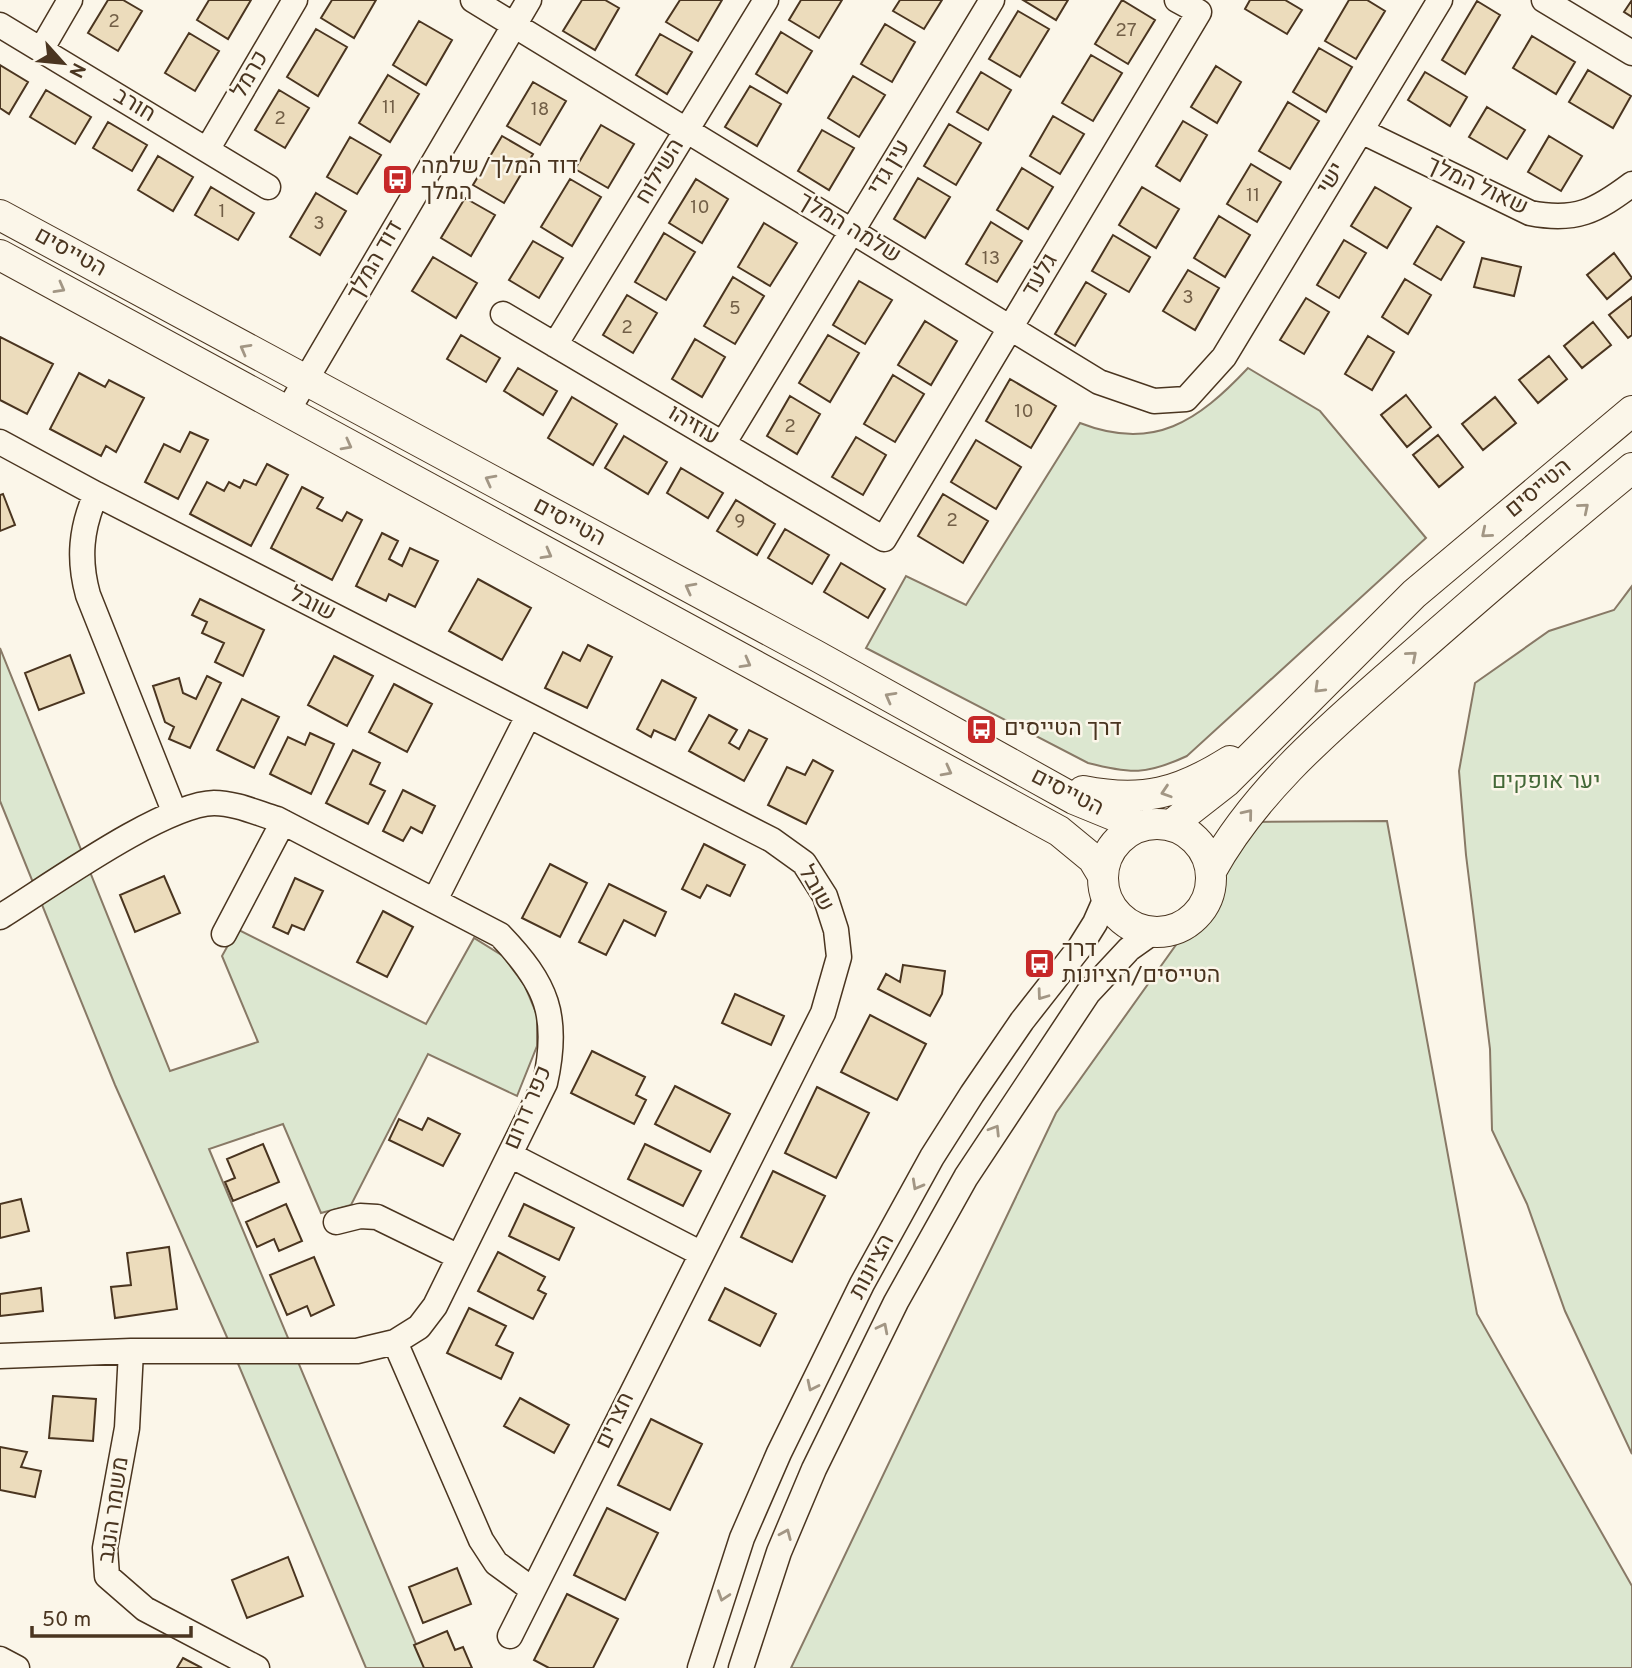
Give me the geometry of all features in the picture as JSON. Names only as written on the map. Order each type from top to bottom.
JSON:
[{"type":"main road","name":"הטייסים","points":[[0,215],[1098,811],[1140,826]]},
{"type":"main road","name":"הטייסים","points":[[0,255],[1059,831],[1093,859],[1104,886]]},
{"type":"main road","name":"הטייסים","points":[[1171,825],[1226,782],[1414,594],[1632,411]]},
{"type":"main road","name":"הטייסים","points":[[1211,871],[1229,839],[1261,799],[1329,732],[1514,566],[1632,468]]},
{"type":"main road","points":[[1035,777],[1122,798],[1157,795],[1200,780],[1269,737]]},
{"type":"main road","points":[[1171,825],[1199,842],[1211,871],[1209,892],[1199,912],[1174,930],[1153,932],[1123,921],[1104,886],[1114,844],[1140,826],[1171,825]]},
{"type":"street","points":[[41,50],[70,0]]},
{"type":"street","name":"כרמל","points":[[207,150],[295,0]]},
{"type":"street","name":"שלמה המלך","points":[[473,0],[1099,382],[1154,401],[1186,399],[1224,357]]},
{"type":"street","name":"דוד המלך","points":[[287,412],[529,0]]},
{"type":"street","name":"השילוח","points":[[555,345],[766,0]]},
{"type":"street","name":"עין גדי","points":[[723,444],[992,0]]},
{"type":"street","name":"גלעד","points":[[884,538],[1199,12],[1177,0]]},
{"type":"street","name":"ישי","points":[[1224,357],[1440,0]]},
{"type":"street","points":[[1544,0],[1632,52]]},
{"type":"street","name":"חורב","points":[[0,25],[268,187]]},
{"type":"street","name":"שאול המלך","points":[[1361,131],[1530,213],[1553,217],[1578,215],[1603,206],[1632,184]]},
{"type":"street","name":"עוזיהו","points":[[503,314],[884,538]]},
{"type":"street","name":"שובל","points":[[0,442],[96,494],[772,840],[804,863],[825,897],[836,930]]},
{"type":"street","points":[[96,494],[86,516],[81,568],[88,595],[174,811]]},
{"type":"street","points":[[435,900],[528,716]]},
{"type":"street","name":"כפר דרום","points":[[0,917],[174,811],[214,803],[244,808],[283,822],[500,935],[515,951],[541,989],[552,1020],[552,1052],[545,1083],[427,1317],[419,1327],[396,1342],[357,1351],[131,1352],[0,1356]]},
{"type":"street","points":[[224,934],[283,822]]},
{"type":"street","name":"הציונות","points":[[700,1668],[748,1526],[779,1453],[862,1284],[932,1157],[965,1104],[1022,1021],[1080,947],[1095,923],[1104,886]]},
{"type":"street","name":"חצרים","points":[[510,1636],[822,1013],[839,957],[836,930]]},
{"type":"street","name":"הציונות","points":[[741,1668],[779,1552],[814,1469],[890,1314],[965,1177],[1088,993],[1129,949],[1153,932]]},
{"type":"street","points":[[510,1155],[700,1253]]},
{"type":"street","points":[[336,1222],[360,1216],[377,1217],[459,1257]]},
{"type":"street","points":[[396,1342],[481,1540],[496,1563],[533,1590]]},
{"type":"street","name":"משמר הנגב","points":[[131,1352],[127,1428],[105,1548],[107,1576],[145,1609],[257,1668]]},
{"type":"street","points":[[0,1660],[17,1668]]},
{"type":"green space","points":[[1248,368],[1320,411],[1426,538],[1187,756],[1160,767],[1138,771],[1088,763],[866,648],[906,576],[966,605],[1080,423],[1106,431],[1130,434],[1173,426],[1211,403]]},
{"type":"green space","name":"יער אופקים","points":[[1632,586],[1632,1454],[1565,1311],[1527,1204],[1492,1130],[1490,1049],[1466,855],[1459,771],[1475,683],[1549,631],[1614,610]]},
{"type":"green space","points":[[0,648],[170,1071],[258,1042],[222,956],[237,929],[426,1024],[474,938],[503,956],[525,986],[537,1015],[537,1046],[517,1096],[428,1054],[351,1205],[321,1213],[283,1124],[209,1149],[426,1668],[366,1668],[226,1335],[115,1085],[0,801]]},
{"type":"green space","points":[[1387,821],[1477,1314],[1632,1586],[1632,1668],[791,1668],[1056,1113],[1208,900],[1252,822]]},
{"type":"building","points":[[108,0],[123,0],[142,11],[118,51],[88,33]]},
{"type":"building","points":[[209,0],[251,0],[228,39],[197,20]]},
{"type":"building","points":[[332,0],[376,0],[354,38],[321,18]]},
{"type":"building","points":[[582,0],[605,0],[619,8],[595,50],[563,31]]},
{"type":"building","points":[[680,0],[722,0],[698,41],[666,22]]},
{"type":"building","points":[[801,0],[842,0],[819,38],[789,20]]},
{"type":"building","points":[[900,0],[942,0],[924,29],[893,11]]},
{"type":"building","points":[[1023,0],[1068,0],[1056,20]]},
{"type":"building","points":[[1122,0],[1155,20],[1128,64],[1095,44]]},
{"type":"building","points":[[1250,0],[1285,0],[1302,10],[1287,34],[1245,9]]},
{"type":"building","points":[[1349,0],[1367,0],[1385,11],[1356,59],[1325,41]]},
{"type":"building","points":[[1632,0],[1632,17],[1624,12]]},
{"type":"building","points":[[1477,1],[1500,15],[1465,74],[1442,60]]},
{"type":"building","points":[[1018,11],[1049,29],[1020,77],[989,59]]},
{"type":"building","points":[[419,21],[452,40],[426,85],[393,65]]},
{"type":"building","points":[[885,24],[915,42],[892,82],[861,64]]},
{"type":"building","points":[[316,29],[347,47],[318,96],[287,77]]},
{"type":"building","points":[[781,32],[812,51],[787,93],[756,74]]},
{"type":"building","points":[[189,33],[219,51],[195,91],[165,73]]},
{"type":"building","points":[[660,34],[692,52],[667,94],[636,75]]},
{"type":"building","points":[[1532,36],[1575,62],[1556,94],[1513,68]]},
{"type":"building","points":[[1319,48],[1352,67],[1326,112],[1293,92]]},
{"type":"building","points":[[1091,55],[1122,73],[1093,121],[1062,103]]},
{"type":"building","points":[[0,65],[28,82],[9,114],[0,108]]},
{"type":"building","points":[[1216,66],[1241,82],[1217,123],[1191,107]]},
{"type":"building","points":[[1588,70],[1631,96],[1613,128],[1569,102]]},
{"type":"building","points":[[981,72],[1011,90],[988,130],[957,112]]},
{"type":"building","points":[[1425,72],[1467,97],[1450,126],[1408,100]]},
{"type":"building","points":[[388,75],[419,94],[390,142],[359,123]]},
{"type":"building","points":[[853,76],[885,95],[859,137],[828,118]]},
{"type":"building","points":[[533,82],[566,101],[540,145],[507,126]]},
{"type":"building","points":[[750,86],[781,104],[757,146],[725,127]]},
{"type":"building","points":[[46,90],[91,117],[75,144],[30,117]]},
{"type":"building","points":[[279,90],[309,108],[285,148],[255,130]]},
{"type":"building","points":[[1288,102],[1319,121],[1290,169],[1259,151]]},
{"type":"building","points":[[1487,107],[1525,130],[1507,159],[1469,137]]},
{"type":"building","points":[[1053,116],[1084,134],[1060,174],[1030,156]]},
{"type":"building","points":[[1183,121],[1207,135],[1180,181],[1156,166]]},
{"type":"building","points":[[108,122],[147,145],[132,171],[93,148]]},
{"type":"building","points":[[949,124],[981,143],[956,185],[924,166]]},
{"type":"building","points":[[601,125],[634,144],[608,188],[575,169]]},
{"type":"building","points":[[822,130],[854,148],[829,190],[798,171]]},
{"type":"building","points":[[502,136],[533,154],[504,203],[473,185]]},
{"type":"building","points":[[1549,136],[1582,156],[1561,191],[1528,172]]},
{"type":"building","points":[[350,137],[381,155],[357,194],[327,177]]},
{"type":"building","points":[[158,156],[193,177],[173,211],[138,190]]},
{"type":"building","points":[[1251,164],[1281,182],[1257,222],[1227,204]]},
{"type":"building","points":[[1022,168],[1053,187],[1028,229],[997,210]]},
{"type":"building","points":[[918,178],[950,197],[925,238],[894,219]]},
{"type":"building","points":[[570,179],[601,197],[572,246],[541,227]]},
{"type":"building","points":[[696,179],[728,199],[702,243],[669,223]]},
{"type":"building","points":[[211,187],[254,213],[238,240],[195,215]]},
{"type":"building","points":[[1142,187],[1179,209],[1156,248],[1119,225]]},
{"type":"building","points":[[1375,187],[1411,208],[1387,248],[1351,226]]},
{"type":"building","points":[[316,193],[346,211],[320,255],[290,237]]},
{"type":"building","points":[[465,198],[495,215],[471,256],[441,238]]},
{"type":"building","points":[[1219,216],[1250,235],[1225,277],[1194,258]]},
{"type":"building","points":[[991,222],[1022,241],[997,282],[966,264]]},
{"type":"building","points":[[764,223],[797,243],[770,286],[738,267]]},
{"type":"building","points":[[1437,226],[1464,242],[1441,280],[1414,264]]},
{"type":"building","points":[[664,233],[695,252],[666,300],[635,282]]},
{"type":"building","points":[[1113,235],[1150,257],[1129,292],[1092,271]]},
{"type":"building","points":[[1344,240],[1366,253],[1339,298],[1317,285]]},
{"type":"building","points":[[533,241],[563,258],[539,298],[509,280]]},
{"type":"building","points":[[1614,253],[1632,278],[1607,299],[1587,275]]},
{"type":"building","points":[[433,257],[477,283],[456,318],[412,291]]},
{"type":"building","points":[[1482,258],[1521,267],[1514,296],[1474,287]]},
{"type":"building","points":[[1188,270],[1219,288],[1195,330],[1163,311]]},
{"type":"building","points":[[733,277],[764,296],[735,344],[704,326]]},
{"type":"building","points":[[1405,279],[1431,295],[1408,334],[1382,317]]},
{"type":"building","points":[[859,281],[892,300],[865,344],[833,325]]},
{"type":"building","points":[[1086,282],[1106,294],[1075,346],[1055,334]]},
{"type":"building","points":[[627,295],[657,313],[633,353],[603,335]]},
{"type":"building","points":[[1632,297],[1632,335],[1628,338],[1609,315]]},
{"type":"building","points":[[1306,298],[1329,312],[1304,354],[1280,340]]},
{"type":"building","points":[[925,321],[957,341],[931,385],[898,365]]},
{"type":"building","points":[[1593,322],[1611,345],[1582,368],[1564,346]]},
{"type":"building","points":[[461,335],[500,358],[486,382],[447,359]]},
{"type":"building","points":[[828,335],[859,353],[830,402],[799,383]]},
{"type":"building","points":[[1368,336],[1394,352],[1372,390],[1345,374]]},
{"type":"building","points":[[0,337],[53,364],[27,414],[0,400]]},
{"type":"building","points":[[695,339],[725,357],[702,397],[672,379]]},
{"type":"building","points":[[1549,356],[1567,379],[1538,403],[1519,380]]},
{"type":"building","points":[[518,368],[557,391],[543,415],[504,391]]},
{"type":"building","points":[[79,373],[105,387],[109,380],[144,398],[116,452],[106,446],[101,456],[50,429]]},
{"type":"building","points":[[893,375],[924,394],[895,442],[864,424]]},
{"type":"building","points":[[1010,379],[1056,406],[1031,448],[986,421]]},
{"type":"building","points":[[1406,395],[1431,427],[1407,447],[1381,415]]},
{"type":"building","points":[[790,396],[820,414],[797,454],[767,436]]},
{"type":"building","points":[[572,397],[617,424],[593,465],[548,438]]},
{"type":"building","points":[[1495,397],[1516,423],[1483,450],[1462,424]]},
{"type":"building","points":[[190,432],[208,440],[178,499],[145,482],[164,444],[180,452]]},
{"type":"building","points":[[1438,435],[1463,467],[1439,487],[1413,455]]},
{"type":"building","points":[[624,436],[667,462],[648,494],[605,468]]},
{"type":"building","points":[[856,437],[886,455],[863,495],[832,477]]},
{"type":"building","points":[[976,440],[1021,467],[996,509],[951,482]]},
{"type":"building","points":[[267,464],[288,475],[251,546],[190,514],[207,482],[224,491],[229,482],[240,488],[244,480],[256,485]]},
{"type":"building","points":[[681,468],[723,493],[708,518],[667,493]]},
{"type":"building","points":[[302,487],[323,498],[317,508],[342,521],[347,512],[362,520],[332,580],[271,548]]},
{"type":"building","points":[[3,494],[15,525],[0,531],[0,495]]},
{"type":"building","points":[[943,494],[988,521],[963,563],[918,536]]},
{"type":"building","points":[[736,500],[775,524],[757,555],[717,531]]},
{"type":"building","points":[[785,529],[829,555],[812,584],[768,558]]},
{"type":"building","points":[[382,533],[398,541],[389,559],[402,566],[410,548],[438,561],[415,607],[389,594],[386,601],[356,586]]},
{"type":"building","points":[[841,563],[885,589],[868,618],[824,592]]},
{"type":"building","points":[[478,579],[531,608],[502,660],[449,631]]},
{"type":"building","points":[[200,599],[264,630],[243,676],[215,662],[224,643],[202,633],[207,622],[192,615]]},
{"type":"building","points":[[588,645],[612,657],[587,708],[545,688],[563,652],[580,661]]},
{"type":"building","points":[[70,655],[84,693],[39,710],[25,673]]},
{"type":"building","points":[[334,656],[373,676],[347,726],[308,705]]},
{"type":"building","points":[[207,676],[221,683],[190,748],[169,739],[174,727],[165,722],[153,686],[179,678],[183,693],[196,699]]},
{"type":"building","points":[[662,680],[696,698],[675,740],[654,730],[651,737],[637,729]]},
{"type":"building","points":[[394,684],[432,704],[407,752],[369,732]]},
{"type":"building","points":[[242,699],[279,717],[254,768],[217,750]]},
{"type":"building","points":[[709,715],[737,730],[729,743],[739,749],[749,730],[767,739],[744,781],[689,751]]},
{"type":"building","points":[[310,733],[334,744],[311,794],[270,774],[288,737],[305,745]]},
{"type":"building","points":[[353,750],[380,763],[370,784],[385,791],[368,824],[326,803]]},
{"type":"building","points":[[813,760],[833,771],[806,824],[768,805],[787,767],[805,775]]},
{"type":"building","points":[[403,790],[435,806],[422,833],[411,827],[403,841],[383,831]]},
{"type":"building","points":[[704,844],[745,865],[730,896],[707,885],[700,898],[682,889]]},
{"type":"building","points":[[550,864],[587,883],[560,937],[522,918]]},
{"type":"building","points":[[164,876],[180,913],[135,932],[120,895]]},
{"type":"building","points":[[295,878],[323,891],[304,930],[292,925],[288,934],[273,927]]},
{"type":"building","points":[[609,884],[666,912],[655,936],[624,920],[606,955],[579,942]]},
{"type":"building","points":[[383,911],[413,927],[387,977],[357,962]]},
{"type":"building","points":[[903,965],[945,971],[942,994],[930,1016],[878,989],[886,974],[900,982]]},
{"type":"building","points":[[735,994],[784,1016],[771,1045],[722,1023]]},
{"type":"building","points":[[870,1015],[926,1044],[897,1100],[841,1072]]},
{"type":"building","points":[[592,1051],[645,1077],[636,1095],[646,1100],[634,1124],[571,1093]]},
{"type":"building","points":[[675,1086],[730,1114],[710,1152],[655,1124]]},
{"type":"building","points":[[817,1087],[869,1113],[836,1178],[785,1153]]},
{"type":"building","points":[[428,1118],[460,1134],[443,1166],[389,1140],[399,1119],[422,1130]]},
{"type":"building","points":[[263,1144],[279,1182],[233,1201],[225,1182],[235,1178],[227,1159]]},
{"type":"building","points":[[645,1144],[701,1171],[683,1206],[628,1179]]},
{"type":"building","points":[[773,1171],[825,1196],[792,1262],[741,1237]]},
{"type":"building","points":[[21,1199],[29,1231],[0,1238],[0,1204]]},
{"type":"building","points":[[286,1204],[302,1241],[279,1251],[274,1239],[257,1247],[246,1222]]},
{"type":"building","points":[[524,1204],[574,1228],[559,1260],[509,1236]]},
{"type":"building","points":[[169,1247],[177,1309],[115,1318],[111,1287],[131,1285],[127,1253]]},
{"type":"building","points":[[498,1252],[545,1277],[538,1290],[546,1294],[533,1319],[478,1291]]},
{"type":"building","points":[[314,1257],[334,1305],[311,1316],[307,1306],[287,1315],[270,1275]]},
{"type":"building","points":[[41,1288],[43,1311],[0,1316],[0,1294]]},
{"type":"building","points":[[725,1288],[776,1314],[760,1346],[709,1320]]},
{"type":"building","points":[[469,1308],[506,1326],[496,1345],[513,1353],[501,1379],[447,1353]]},
{"type":"building","points":[[53,1396],[96,1399],[93,1441],[49,1438]]},
{"type":"building","points":[[520,1398],[569,1425],[554,1453],[504,1426]]},
{"type":"building","points":[[651,1419],[702,1444],[670,1510],[618,1485]]},
{"type":"building","points":[[0,1447],[27,1452],[21,1467],[41,1471],[35,1497],[0,1490]]},
{"type":"building","points":[[607,1508],[658,1533],[625,1600],[574,1575]]},
{"type":"building","points":[[288,1557],[303,1596],[247,1618],[232,1580]]},
{"type":"building","points":[[457,1568],[471,1604],[423,1623],[409,1587]]},
{"type":"building","points":[[567,1594],[618,1619],[593,1668],[549,1668],[534,1660]]},
{"type":"building","points":[[447,1631],[455,1650],[463,1647],[472,1668],[424,1668],[414,1645]]},
{"type":"building","points":[[183,1658],[202,1668],[177,1668]]},
{"type":"place","name":"דוד המלך/שלמה המלך","points":[[398,180]]},
{"type":"place","name":"דרך הטייסים","points":[[981,729]]},
{"type":"place","name":"דרך הטייסים/הציונות","points":[[1039,963]]}]
